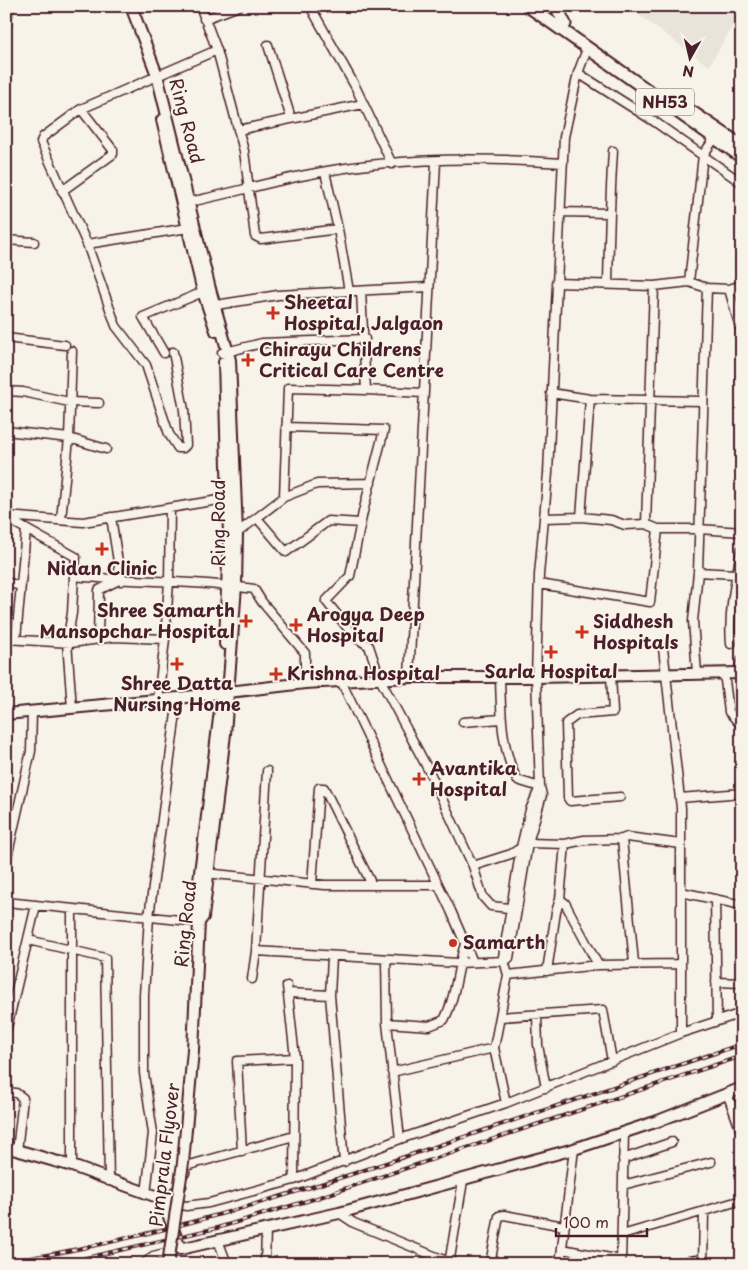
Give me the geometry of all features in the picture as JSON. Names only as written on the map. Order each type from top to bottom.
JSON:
[{"type":"highway","name":"NH53","points":[[528,6],[717,136],[742,146]]},
{"type":"highway","name":"NH53","points":[[541,6],[717,136],[742,158]]},
{"type":"highway","points":[[556,6],[565,24]]},
{"type":"main road","points":[[124,6],[154,76]]},
{"type":"main road","name":"Ring Road","points":[[131,6],[154,76],[211,306],[225,352],[234,428],[231,498],[233,534],[231,586],[220,783],[204,873],[203,916],[199,922],[193,1050]]},
{"type":"main road","points":[[186,203],[188,228],[203,292],[211,306]]},
{"type":"main road","points":[[6,714],[178,698],[305,683],[341,681],[409,678],[612,676],[697,673],[740,674]]},
{"type":"main road","name":"Pimprala Flyover","points":[[168,1264],[183,1163],[193,1050]]},
{"type":"main road","points":[[6,1148],[72,1166],[163,1199],[180,1249],[339,1213],[463,1181],[624,1133],[742,1088]]},
{"type":"street","points":[[6,30],[9,6]]},
{"type":"street","points":[[200,6],[217,50],[238,130],[250,188],[257,238],[338,229]]},
{"type":"street","points":[[204,19],[239,6]]},
{"type":"street","points":[[310,6],[364,104],[392,164]]},
{"type":"street","points":[[268,45],[291,118]]},
{"type":"street","points":[[256,952],[458,963],[505,961],[509,958],[514,909],[525,845],[542,794],[540,787],[536,677],[539,584],[564,137],[578,73],[587,48]]},
{"type":"street","points":[[174,352],[184,410],[186,445],[183,448],[178,448],[169,434],[146,365],[116,326],[87,244],[41,142],[43,137],[81,109],[217,50]]},
{"type":"street","points":[[578,73],[703,155],[742,183]]},
{"type":"street","points":[[238,130],[364,104]]},
{"type":"street","points":[[62,192],[113,154],[113,150],[81,109]]},
{"type":"street","points":[[689,282],[703,155],[717,136]]},
{"type":"street","points":[[608,283],[611,246],[609,212],[612,201],[613,151]]},
{"type":"street","points":[[186,203],[325,172],[392,164],[506,158],[563,162]]},
{"type":"street","points":[[409,678],[436,162]]},
{"type":"street","points":[[325,172],[349,291]]},
{"type":"street","points":[[560,212],[609,212]]},
{"type":"street","points":[[87,244],[188,228]]},
{"type":"street","points":[[6,240],[34,242]]},
{"type":"street","points":[[556,283],[608,283],[654,286],[689,282],[706,288],[728,289],[742,284]]},
{"type":"street","points":[[646,524],[654,286]]},
{"type":"street","points":[[211,306],[278,295],[429,287]]},
{"type":"street","points":[[697,673],[693,621],[698,572],[701,401],[706,288]]},
{"type":"street","points":[[728,289],[742,335]]},
{"type":"street","points":[[362,291],[366,390]]},
{"type":"street","points":[[164,354],[143,317],[203,292]]},
{"type":"street","points":[[6,338],[65,345]]},
{"type":"street","points":[[225,352],[262,343],[365,340]]},
{"type":"street","points":[[61,520],[69,438],[72,351]]},
{"type":"street","points":[[284,497],[288,388],[423,392]]},
{"type":"street","points":[[6,391],[24,392],[69,402],[99,403]]},
{"type":"street","points":[[551,393],[590,399],[701,401]]},
{"type":"street","points":[[581,517],[590,399]]},
{"type":"street","points":[[286,427],[384,430],[361,522],[350,576],[326,602],[355,637],[370,646],[380,679],[430,773],[473,866],[483,897],[491,906],[514,909]]},
{"type":"street","points":[[6,431],[69,438],[106,449]]},
{"type":"street","points":[[233,534],[284,497],[317,484],[371,483]]},
{"type":"street","points":[[6,517],[83,522],[231,498]]},
{"type":"street","points":[[158,700],[169,582],[170,508]]},
{"type":"street","points":[[6,517],[76,557],[72,614],[67,642],[72,708]]},
{"type":"street","points":[[111,517],[119,581]]},
{"type":"street","points":[[544,518],[581,517],[611,520],[625,525],[646,524],[658,529],[742,532]]},
{"type":"street","points":[[257,518],[286,552],[328,521],[361,522]]},
{"type":"street","points":[[539,584],[650,602],[658,529]]},
{"type":"street","points":[[16,639],[26,530]]},
{"type":"street","points":[[731,644],[730,629],[735,574],[742,547]]},
{"type":"street","points":[[698,572],[735,574]]},
{"type":"street","points":[[74,576],[119,581],[169,582],[254,589],[262,602],[306,654],[305,683]]},
{"type":"street","points":[[98,639],[99,590],[119,581]]},
{"type":"street","points":[[6,582],[20,586]]},
{"type":"street","points":[[6,639],[67,642],[114,637],[165,639]]},
{"type":"street","points":[[663,648],[680,798],[681,1033]]},
{"type":"street","points":[[740,674],[742,659]]},
{"type":"street","points":[[724,673],[729,712],[742,726]]},
{"type":"street","points":[[612,676],[614,712],[577,715],[566,723],[568,798],[570,801],[620,797]]},
{"type":"street","points":[[500,677],[501,719],[508,761],[517,780],[540,787]]},
{"type":"street","points":[[341,681],[438,885],[472,962]]},
{"type":"street","points":[[146,1194],[153,1133],[144,1073],[144,995],[149,917],[178,698]]},
{"type":"street","points":[[6,862],[31,751],[32,712]]},
{"type":"street","points":[[463,722],[501,719]]},
{"type":"street","points":[[252,979],[256,952],[267,771]]},
{"type":"street","points":[[312,884],[318,788],[324,788],[372,885]]},
{"type":"street","points":[[680,798],[742,793]]},
{"type":"street","points":[[473,866],[511,854],[525,845],[565,844],[584,840],[622,839],[627,837],[681,844]]},
{"type":"street","points":[[622,839],[634,963]]},
{"type":"street","points":[[547,971],[556,912],[560,899],[565,844]]},
{"type":"street","points":[[204,873],[312,884],[438,885]]},
{"type":"street","points":[[680,892],[742,905]]},
{"type":"street","points":[[560,899],[565,903],[598,965]]},
{"type":"street","points":[[716,899],[717,1021]]},
{"type":"street","points":[[6,902],[199,922]]},
{"type":"street","points":[[6,1032],[36,905]]},
{"type":"street","points":[[72,909],[72,1166]]},
{"type":"street","points":[[28,940],[105,958],[109,1181]]},
{"type":"street","points":[[387,1023],[428,1026],[444,1020],[449,1010],[458,963],[465,944]]},
{"type":"street","points":[[332,956],[330,995],[344,1162]]},
{"type":"street","points":[[386,959],[387,1023],[400,1139]]},
{"type":"street","points":[[505,961],[508,975],[494,1048],[506,1103]]},
{"type":"street","points":[[508,975],[598,965],[634,963],[681,964]]},
{"type":"street","points":[[716,982],[742,983]]},
{"type":"street","points":[[294,1180],[295,1058],[288,990],[330,995]]},
{"type":"street","points":[[500,1017],[537,1016],[603,1010],[612,1061]]},
{"type":"street","points":[[163,1199],[186,1206],[294,1180],[400,1139],[546,1088],[681,1033],[742,1013]]},
{"type":"street","points":[[537,1016],[538,1045],[546,1088]]},
{"type":"street","points":[[392,1072],[494,1048]]},
{"type":"street","points":[[242,1151],[238,1061],[295,1058]]},
{"type":"street","points":[[6,1092],[16,1093],[23,1098],[18,1151]]},
{"type":"street","points":[[727,1093],[742,1134]]},
{"type":"street","points":[[562,1249],[621,1262],[624,1133]]},
{"type":"street","points":[[163,1199],[184,1185],[186,1166],[294,1136]]},
{"type":"street","points":[[623,1159],[672,1142]]},
{"type":"street","points":[[560,1264],[574,1149]]},
{"type":"street","points":[[623,1185],[711,1162]]},
{"type":"street","points":[[339,1213],[354,1223],[449,1263],[463,1181]]},
{"type":"street","points":[[622,1235],[742,1200]]},
{"type":"street","points":[[669,1264],[703,1261],[704,1212]]},
{"type":"street","points":[[490,1264],[500,1216],[504,1215],[564,1226]]},
{"type":"street","points":[[266,1230],[265,1263],[286,1264]]},
{"type":"street","points":[[218,1240],[228,1264]]},
{"type":"street","points":[[144,1264],[153,1256],[180,1249]]},
{"type":"shaded area","points":[[626,6],[742,6],[742,11],[709,66]]},
{"type":"railway","points":[[6,1262],[115,1241],[223,1214],[381,1164],[742,1044]]},
{"type":"railway","points":[[59,1264],[217,1228],[317,1198],[742,1056]]},
{"type":"place","name":"Sheetal Hospital, Jalgaon","points":[[273,313]]},
{"type":"place","name":"Chirayu Childrens Critical Care Centre","points":[[248,360]]},
{"type":"place","name":"Nidan Clinic","points":[[102,549]]},
{"type":"place","name":"Shree Samarth Mansopchar Hospital","points":[[246,621]]},
{"type":"place","name":"Arogya Deep Hospital","points":[[296,625]]},
{"type":"place","name":"Siddhesh Hospitals","points":[[582,632]]},
{"type":"place","name":"Sarla Hospital","points":[[551,652]]},
{"type":"place","name":"Shree Datta Nursing Home","points":[[177,664]]},
{"type":"place","name":"Krishna Hospital","points":[[276,674]]},
{"type":"place","name":"Avantika Hospital","points":[[419,779]]},
{"type":"place","name":"Samarth","points":[[453,943]]}]
